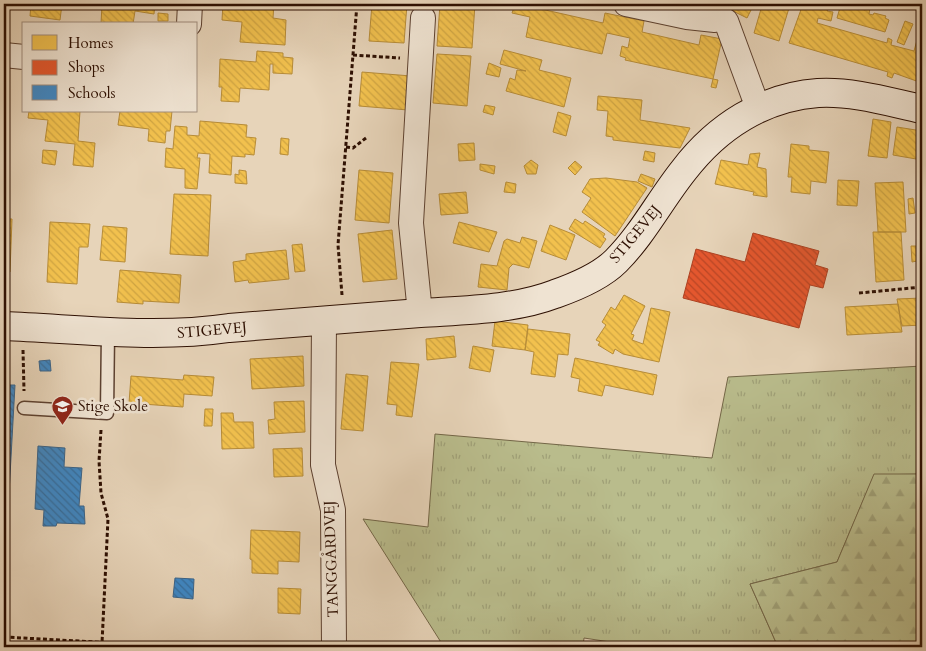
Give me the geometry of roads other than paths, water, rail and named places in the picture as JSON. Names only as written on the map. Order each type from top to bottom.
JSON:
[{"type":"street","points":[[189,22],[190,4]]},
{"type":"street","points":[[626,4],[687,17],[726,21]]},
{"type":"street","points":[[695,4],[726,21],[758,108]]},
{"type":"street","points":[[420,313],[411,223],[423,18]]},
{"type":"street","points":[[4,55],[22,57]]},
{"type":"street","name":"STIGEVEJ","points":[[14,326],[159,334],[196,333],[229,328],[519,304],[554,295],[584,281],[615,262],[648,222],[684,170],[710,141],[732,123],[758,108],[788,98],[819,93],[851,95],[922,109]]},
{"type":"street","name":"TANGGÅRDVEJ","points":[[334,320],[323,465],[333,510],[334,647]]},
{"type":"lane","points":[[24,408],[107,413],[108,332]]},
{"type":"place","name":"Stige Skole","points":[[62,425]]}]
